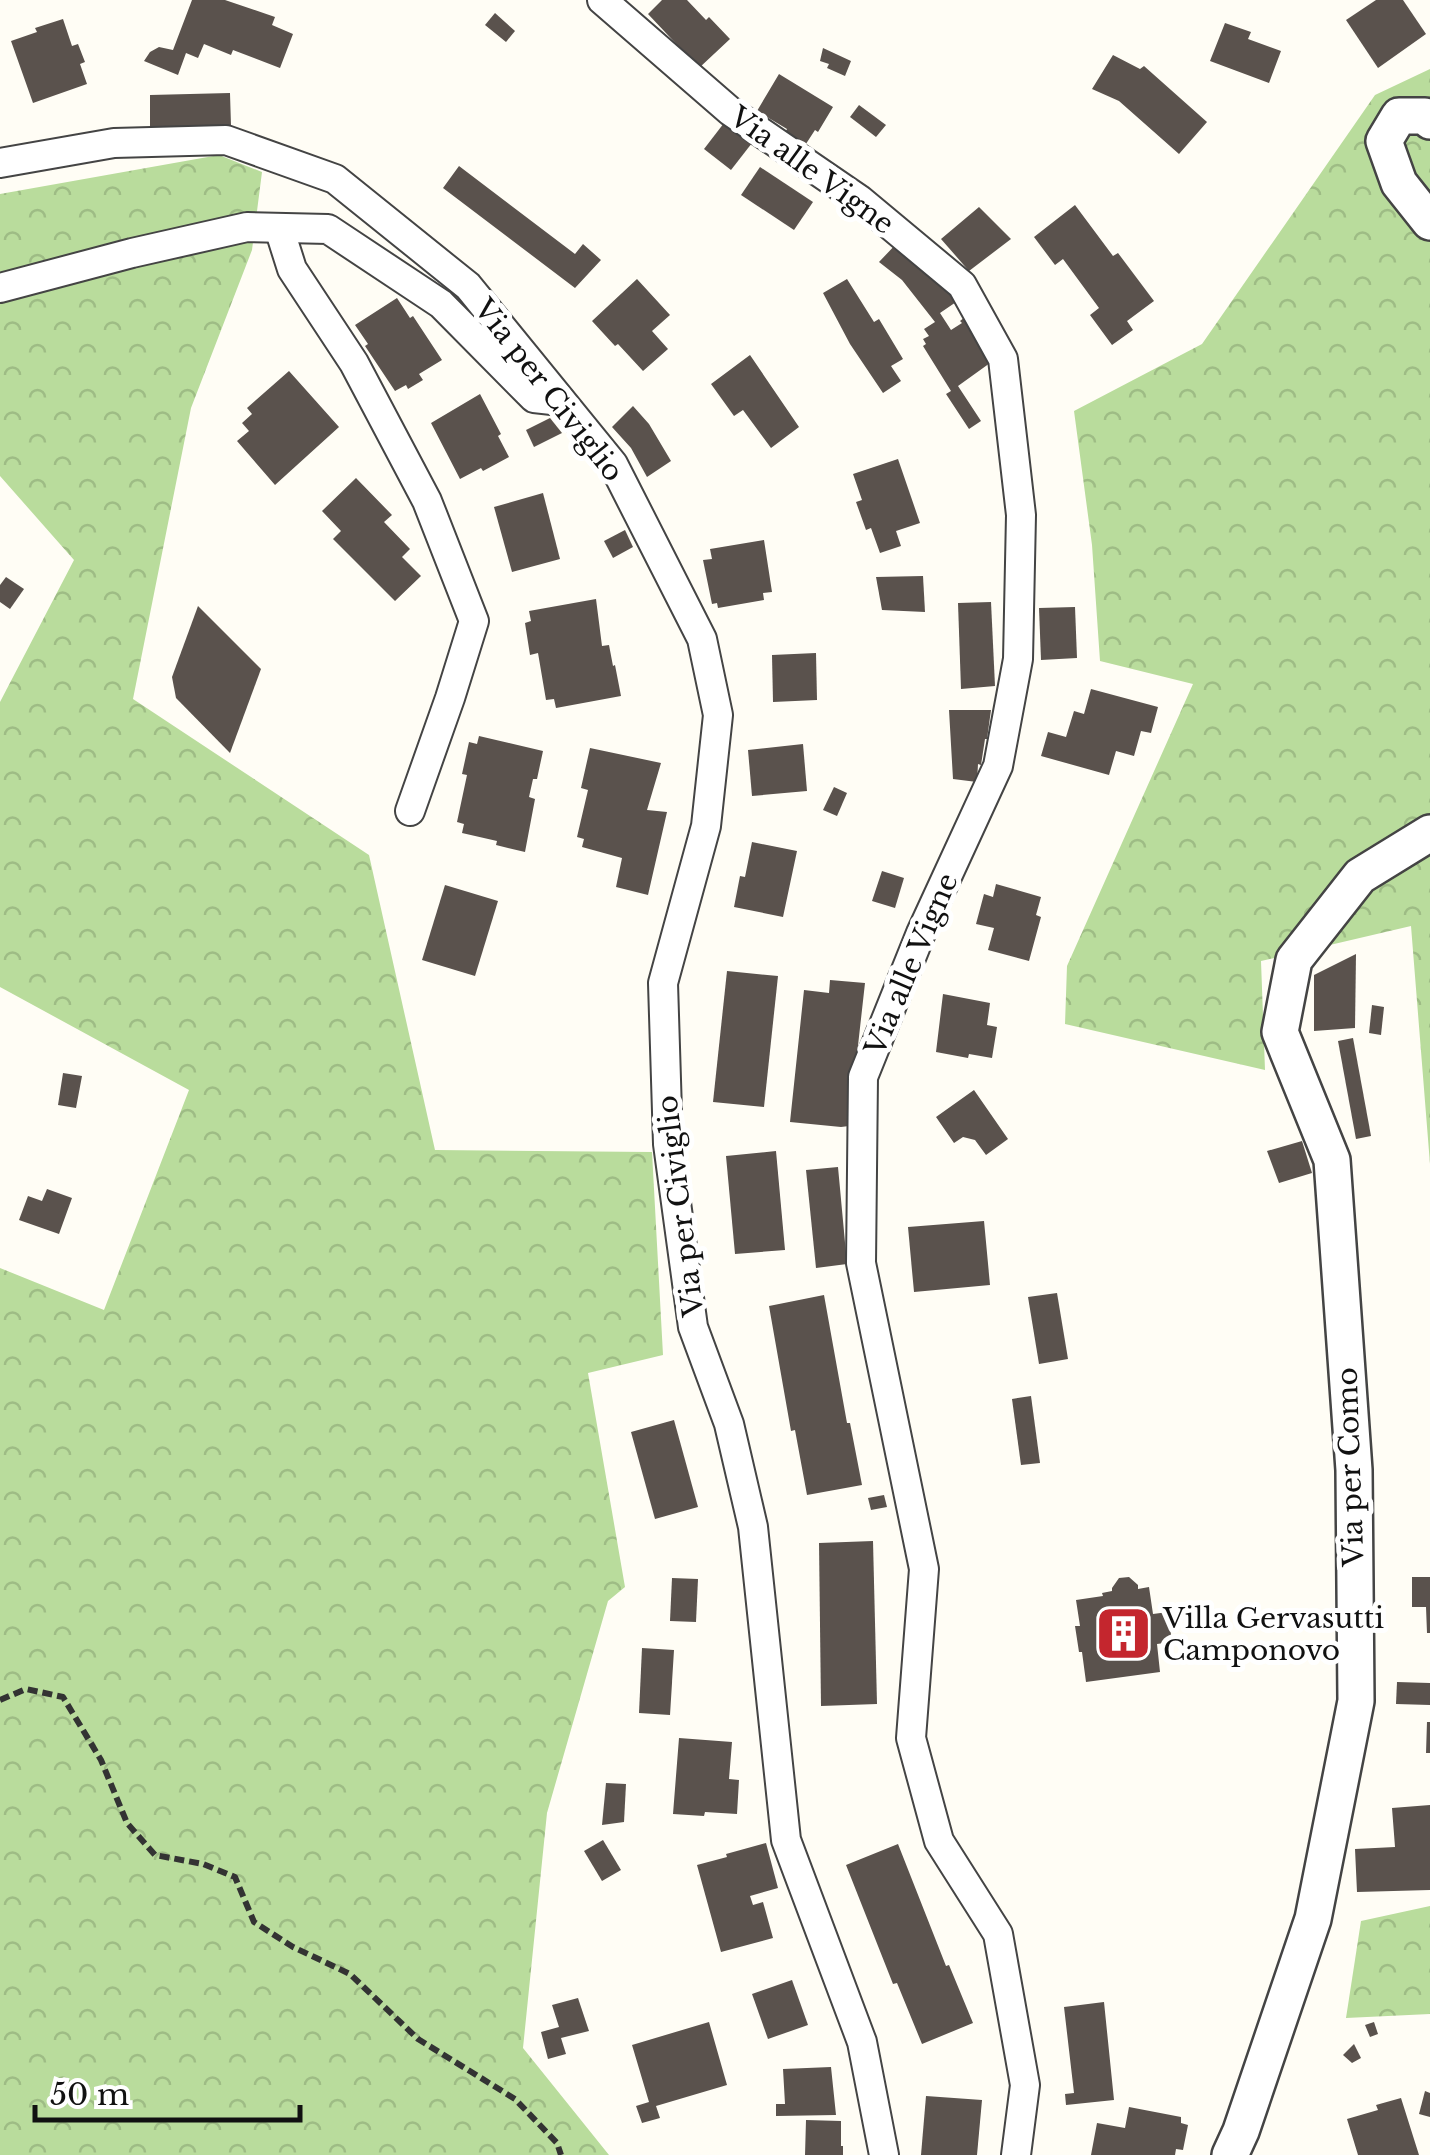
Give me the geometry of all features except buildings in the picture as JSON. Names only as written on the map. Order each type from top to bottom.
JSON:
[{"type":"street","name":"Via alle Vigne","points":[[602,0],[730,111],[860,200],[962,284],[1003,359],[1020,515],[1018,659],[998,766],[921,933],[864,1077],[861,1263],[924,1569],[912,1738],[939,1841],[998,1934],[1024,2085],[1016,2155]]},
{"type":"street","points":[[1430,121],[1425,116],[1400,116],[1384,140],[1399,183],[1430,222]]},
{"type":"street","name":"Via per Civiglio","points":[[0,162],[114,143],[226,140],[335,179],[468,286],[612,464],[702,639],[718,715],[706,826],[663,983],[668,1144],[694,1328],[729,1424],[753,1527],[786,1840],[862,2042],[884,2155]]},
{"type":"street","points":[[0,288],[247,227],[328,229],[441,304],[534,398],[561,401]]},
{"type":"street","points":[[278,228],[292,269],[354,362],[427,501],[474,620],[410,810]]},
{"type":"street","name":"Via per Como","points":[[1230,2155],[1242,2131],[1313,1919],[1356,1700],[1354,1470],[1332,1160],[1280,1032],[1294,960],[1360,876],[1430,833]]},
{"type":"path","points":[[0,1700],[26,1689],[63,1696],[101,1760],[128,1824],[155,1854],[203,1864],[235,1877],[254,1922],[293,1947],[350,1974],[418,2039],[515,2099],[557,2143],[561,2155]]},
{"type":"green space","points":[[1430,69],[1430,1164],[1411,926],[1261,961],[1265,1070],[1065,1024],[1067,966],[1193,684],[1100,661],[1092,545],[1074,411],[1202,344],[1375,95]]},
{"type":"green space","points":[[219,155],[262,172],[252,250],[191,408],[133,699],[369,855],[435,1150],[652,1152],[663,1355],[588,1373],[625,1587],[608,1601],[547,1813],[523,2048],[609,2155],[0,2155],[0,1268],[104,1310],[189,1090],[0,987],[0,702],[74,560],[0,476],[0,194]]},
{"type":"green space","points":[[1430,1906],[1430,2014],[1346,2018],[1361,1921]]},
{"type":"place","name":"Villa Gervasutti Camponovo","points":[[1124,1634]]}]
